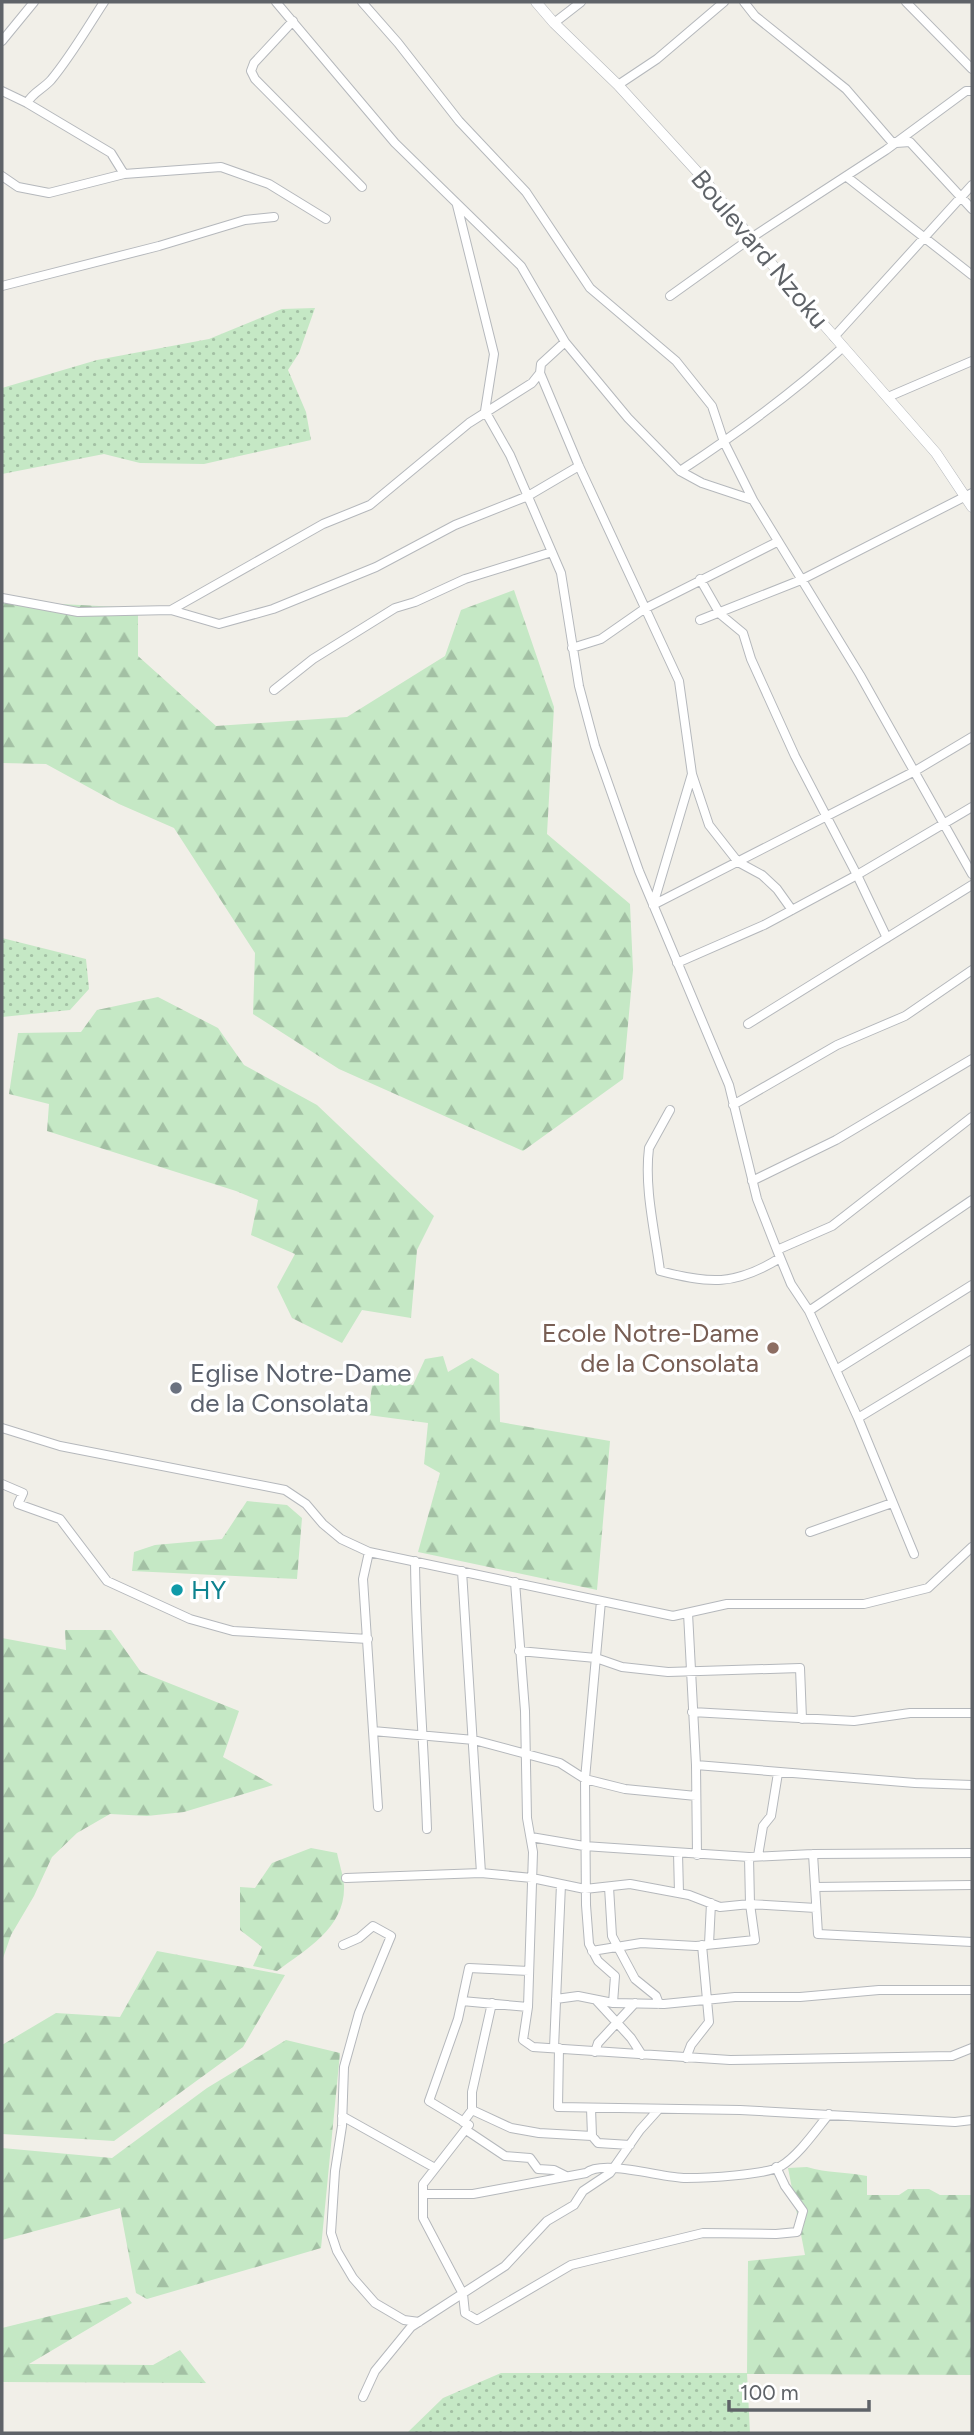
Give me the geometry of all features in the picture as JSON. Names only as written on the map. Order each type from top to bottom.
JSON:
[{"type":"street","points":[[2,41],[34,2]]},
{"type":"street","points":[[27,103],[31,96],[48,83],[104,2]]},
{"type":"street","points":[[276,2],[395,143],[521,266],[565,342],[628,418],[680,471],[702,483],[752,500]]},
{"type":"street","points":[[362,2],[459,121],[526,192],[590,288],[676,361],[712,406],[724,442],[752,500],[860,675],[972,874]]},
{"type":"street","name":"Boulevard Nzoku","points":[[536,2],[618,85],[702,177],[842,348],[936,453],[969,495],[972,507]]},
{"type":"street","points":[[554,23],[581,2]]},
{"type":"street","points":[[618,85],[657,59],[724,2]]},
{"type":"street","points":[[744,2],[755,16],[846,89],[891,141],[910,142],[972,209]]},
{"type":"street","points":[[906,2],[972,69]]},
{"type":"street","points":[[293,21],[254,64],[251,71],[255,79],[362,187]]},
{"type":"street","points":[[2,91],[111,153],[124,174]]},
{"type":"street","points":[[670,296],[751,238],[847,177],[966,91],[972,91]]},
{"type":"street","points":[[2,176],[19,187],[48,192],[124,174],[221,167],[269,184],[326,219]]},
{"type":"street","points":[[847,177],[972,275]]},
{"type":"street","points":[[834,337],[972,185]]},
{"type":"street","points":[[457,205],[494,354],[485,411],[510,454],[561,573],[579,685],[595,746],[653,905],[729,1085],[757,1199],[778,1254],[809,1311],[836,1370],[914,1554]]},
{"type":"street","points":[[2,286],[159,246],[245,220],[274,216]]},
{"type":"street","points":[[565,342],[541,364],[540,373],[579,466],[679,681],[692,774],[709,825],[738,862],[762,875],[777,889],[792,910]]},
{"type":"street","points":[[680,471],[724,442],[802,383],[842,348]]},
{"type":"street","points":[[888,397],[972,361]]},
{"type":"street","points":[[171,610],[323,524],[370,505],[433,451],[485,411],[532,383],[540,373]]},
{"type":"street","points":[[2,598],[78,612],[171,610],[219,624],[272,609],[376,567],[454,525],[528,496],[579,466]]},
{"type":"street","points":[[700,620],[801,580],[969,495]]},
{"type":"street","points":[[572,648],[601,639],[644,609],[777,542]]},
{"type":"street","points":[[274,690],[313,659],[395,608],[415,603],[465,579],[552,552]]},
{"type":"street","points":[[700,579],[720,614],[743,633],[751,659],[790,744],[887,938]]},
{"type":"street","points":[[653,905],[915,771],[972,737]]},
{"type":"street","points":[[653,905],[692,774]]},
{"type":"street","points":[[677,963],[764,925],[857,875],[972,807]]},
{"type":"street","points":[[748,1024],[972,886]]},
{"type":"street","points":[[733,1105],[836,1045],[905,1016],[972,970]]},
{"type":"street","points":[[752,1181],[836,1140],[972,1059]]},
{"type":"street","points":[[670,1110],[648,1154],[648,1175],[660,1271],[703,1281],[723,1281],[771,1264],[778,1254],[832,1226],[972,1117]]},
{"type":"street","points":[[809,1311],[972,1200]]},
{"type":"street","points":[[836,1370],[972,1285]]},
{"type":"street","points":[[858,1419],[972,1349]]},
{"type":"street","points":[[2,1428],[60,1446],[285,1490],[306,1504],[323,1524],[341,1539],[369,1552],[673,1616],[727,1604],[864,1604],[928,1588],[971,1550]]},
{"type":"street","points":[[2,1484],[23,1493],[18,1504],[60,1518],[107,1581],[190,1619],[233,1631],[368,1639]]},
{"type":"street","points":[[810,1532],[892,1503]]},
{"type":"street","points":[[369,1552],[363,1579],[378,1807]]},
{"type":"street","points":[[415,1562],[427,1829]]},
{"type":"street","points":[[462,1571],[481,1873]]},
{"type":"street","points":[[515,1583],[525,1711],[527,1818],[531,1837],[532,1878],[528,2007],[523,2040],[533,2047],[773,2061],[952,2056],[972,2048]]},
{"type":"street","points":[[601,1601],[586,1779],[584,1846],[589,1944],[598,1961],[615,1976],[613,2003]]},
{"type":"street","points":[[688,1613],[696,1765],[697,1855]]},
{"type":"street","points":[[519,1651],[596,1658],[622,1667],[668,1672],[800,1668],[802,1719]]},
{"type":"street","points":[[692,1712],[854,1721],[910,1713],[972,1713]]},
{"type":"street","points":[[373,1731],[474,1740],[560,1763],[586,1779],[625,1789],[696,1796]]},
{"type":"street","points":[[696,1765],[915,1783],[972,1785]]},
{"type":"street","points":[[592,1951],[641,1943],[706,1945],[755,1940],[750,1905],[753,1856],[763,1826],[771,1816],[778,1773]]},
{"type":"street","points":[[531,1837],[584,1846],[697,1855],[972,1853]]},
{"type":"street","points":[[678,1853],[679,1893]]},
{"type":"street","points":[[813,1854],[818,1934],[972,1941]]},
{"type":"street","points":[[346,1878],[481,1873],[532,1878],[586,1889],[630,1884],[679,1893],[720,1906],[816,1908]]},
{"type":"street","points":[[561,1884],[556,1999],[558,2107],[740,2110],[920,2120],[972,2120]]},
{"type":"street","points":[[815,1887],[972,1885]]},
{"type":"street","points":[[610,1886],[612,1936],[635,1979],[656,1996],[659,2004]]},
{"type":"street","points":[[686,2057],[691,2045],[709,2022],[706,1945],[712,1903]]},
{"type":"street","points":[[343,1945],[359,1938],[373,1926],[391,1937],[359,2013],[344,2067],[331,2233],[337,2251],[354,2278],[375,2303],[404,2320],[419,2322]]},
{"type":"street","points":[[529,1971],[469,1968],[447,2053],[429,2101],[505,2156],[530,2158],[538,2169],[554,2170],[566,2176]]},
{"type":"street","points":[[556,1999],[579,1996],[613,2003],[659,2004],[735,1997],[800,1997],[879,1990],[972,1990]]},
{"type":"street","points":[[596,2000],[631,2038],[642,2055]]},
{"type":"street","points":[[462,2001],[528,2007]]},
{"type":"street","points":[[492,2003],[472,2092],[472,2110],[464,2126],[423,2183],[423,2218],[463,2294],[465,2312],[477,2320],[571,2265],[703,2233],[797,2232],[803,2211],[776,2168]]},
{"type":"street","points":[[595,2052],[598,2043],[615,2022],[635,2004]]},
{"type":"street","points":[[591,2108],[592,2136],[598,2143],[630,2145]]},
{"type":"street","points":[[472,2110],[511,2128],[539,2133],[592,2136]]},
{"type":"street","points":[[363,2396],[375,2371],[411,2327],[505,2266],[548,2221],[575,2205],[583,2190],[613,2169],[659,2110]]},
{"type":"street","points":[[423,2194],[473,2194],[586,2173],[591,2168],[627,2168],[684,2178],[754,2173],[780,2166],[813,2135],[829,2114]]},
{"type":"street","points":[[342,2116],[435,2168]]},
{"type":"green space","points":[[315,308],[299,353],[288,370],[306,412],[311,440],[204,464],[140,463],[104,454],[2,474],[2,388],[97,360],[209,339],[282,309]]},
{"type":"green space","points":[[514,590],[554,707],[547,834],[630,904],[633,970],[623,1079],[523,1151],[339,1069],[253,1014],[255,953],[174,828],[119,804],[46,764],[2,763],[2,601],[138,608],[138,656],[216,726],[347,717],[445,656],[461,610]]},
{"type":"green space","points":[[2,938],[86,959],[89,989],[70,1010],[2,1017]]},
{"type":"green space","points":[[158,997],[218,1028],[244,1065],[317,1105],[434,1216],[417,1250],[411,1318],[362,1310],[342,1343],[292,1318],[277,1287],[295,1254],[251,1235],[258,1200],[47,1131],[49,1104],[9,1094],[18,1033],[81,1032],[97,1010]]},
{"type":"green space","points":[[443,1356],[448,1372],[472,1358],[499,1374],[500,1422],[610,1441],[597,1590],[418,1552],[440,1473],[424,1464],[428,1423],[368,1415],[373,1379],[413,1385],[425,1359]]},
{"type":"green space","points":[[247,1501],[287,1505],[302,1518],[297,1579],[132,1571],[134,1552],[155,1545],[222,1539]]},
{"type":"green space","points":[[65,1630],[111,1630],[141,1672],[239,1711],[223,1757],[273,1785],[184,1812],[147,1816],[110,1814],[77,1833],[52,1857],[34,1896],[11,1935],[2,1961],[2,1638],[66,1650]]},
{"type":"green space","points":[[311,1848],[337,1853],[344,1885],[339,1913],[322,1936],[277,1971],[253,1966],[262,1947],[240,1930],[240,1887],[255,1888],[272,1863]]},
{"type":"green space","points":[[157,1951],[285,1975],[243,2047],[114,2141],[2,2134],[2,2045],[56,2013],[120,2017]]},
{"type":"green space","points":[[286,2040],[340,2053],[321,2248],[147,2299],[136,2293],[120,2208],[2,2240],[2,2148],[112,2158],[207,2088]]},
{"type":"green space","points":[[807,2167],[867,2176],[867,2195],[899,2195],[908,2189],[929,2189],[940,2195],[972,2195],[972,2375],[747,2374],[748,2261],[805,2255],[788,2168]]},
{"type":"green space","points":[[127,2297],[132,2303],[29,2364],[153,2365],[180,2350],[206,2383],[2,2382],[2,2328]]},
{"type":"green space","points":[[501,2373],[747,2373],[750,2433],[407,2433],[443,2398]]},
{"type":"place","name":"Ecole Notre-Dame de la Consolata","points":[[773,1348]]},
{"type":"place","name":"Eglise Notre-Dame de la Consolata","points":[[176,1388]]},
{"type":"place","name":"HY","points":[[177,1590]]}]
